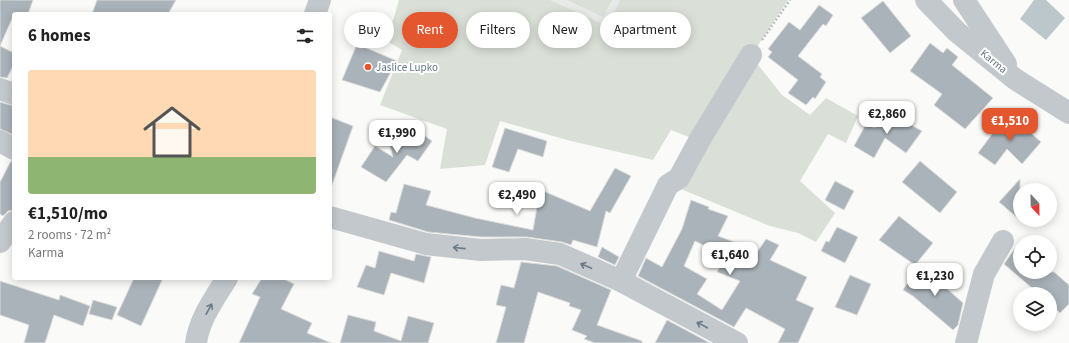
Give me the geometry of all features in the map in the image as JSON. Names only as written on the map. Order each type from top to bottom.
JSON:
[{"type":"street","points":[[316,12],[320,0]]},
{"type":"street","name":"Karma","points":[[926,0],[957,32],[1015,78],[1069,113]]},
{"type":"street","points":[[964,0],[1015,78]]},
{"type":"street","points":[[621,280],[668,185],[679,178],[699,141],[751,55]]},
{"type":"street","points":[[0,89],[12,93]]},
{"type":"street","points":[[0,141],[12,148]]},
{"type":"street","points":[[332,217],[426,244],[481,250],[525,249],[560,254],[621,280],[737,343]]},
{"type":"street","points":[[0,242],[12,225]]},
{"type":"street","points":[[966,343],[984,274],[1003,241]]},
{"type":"street","points":[[196,343],[197,335],[207,312],[226,280]]},
{"type":"path","points":[[751,55],[790,0]]},
{"type":"shaded area","points":[[399,0],[550,0],[577,12],[538,12],[538,48],[592,48],[592,19],[600,23],[600,48],[691,48],[691,12],[614,12],[620,0],[788,0],[751,56],[782,95],[810,115],[826,98],[858,116],[846,143],[828,134],[800,181],[835,213],[816,242],[798,233],[770,226],[676,187],[699,141],[671,130],[653,160],[571,141],[500,121],[485,165],[440,169],[447,129],[380,105],[402,50],[394,45],[394,17]]},
{"type":"shaded area","points":[[550,0],[620,0],[614,12],[600,12],[600,23],[592,19],[592,12],[577,12]]},
{"type":"shaded area","points":[[567,0],[612,0],[606,12],[600,12],[600,16]]},
{"type":"shaded area","points":[[1034,0],[1046,0],[1065,18],[1046,40],[1020,19]]},
{"type":"building","points":[[0,0],[33,0],[29,12],[12,12],[12,19],[0,46]]},
{"type":"building","points":[[97,0],[176,0],[169,12],[93,12]]},
{"type":"building","points":[[883,1],[911,36],[890,53],[861,18]]},
{"type":"building","points":[[819,5],[833,15],[826,26],[823,24],[798,56],[822,74],[820,77],[826,82],[815,99],[813,97],[806,105],[788,93],[798,80],[768,57],[772,52],[768,49],[789,22],[800,30]]},
{"type":"building","points":[[930,43],[943,53],[947,48],[958,57],[952,65],[993,98],[965,129],[934,105],[942,94],[910,71]]},
{"type":"building","points":[[0,46],[12,52],[12,68],[7,78],[0,77]]},
{"type":"building","points":[[355,48],[366,48],[397,61],[380,92],[342,80]]},
{"type":"building","points":[[0,102],[12,105],[12,134],[0,129]]},
{"type":"building","points":[[889,113],[922,131],[906,153],[885,138],[874,158],[854,146],[866,124],[875,128],[879,120],[883,122]]},
{"type":"building","points":[[1008,113],[1041,142],[1022,164],[1007,149],[995,165],[978,153]]},
{"type":"building","points":[[332,118],[353,126],[332,185]]},
{"type":"building","points":[[409,125],[432,141],[418,161],[407,155],[386,182],[361,167],[375,146],[393,157],[388,139],[403,135]]},
{"type":"building","points":[[505,128],[547,141],[543,157],[518,149],[509,172],[492,167]]},
{"type":"building","points":[[12,161],[12,210],[8,211],[3,216],[0,214],[0,182]]},
{"type":"building","points":[[920,161],[957,192],[940,213],[902,182]]},
{"type":"building","points":[[615,168],[631,176],[610,213],[606,211],[597,247],[573,240],[571,245],[562,242],[527,237],[482,237],[428,232],[389,220],[391,212],[396,213],[404,184],[431,191],[426,205],[475,218],[533,230],[537,207],[530,204],[534,187],[590,211]]},
{"type":"building","points":[[835,181],[854,191],[844,210],[825,200]]},
{"type":"building","points":[[1013,187],[1013,214],[999,202]]},
{"type":"building","points":[[691,200],[709,207],[708,209],[728,216],[718,236],[758,251],[766,239],[779,245],[770,260],[807,277],[796,300],[814,308],[798,343],[778,343],[785,329],[746,308],[734,327],[638,276],[646,258],[662,267],[682,229]],"holes":[[[695,241],[726,256],[717,272],[740,281],[722,310],[697,294],[707,279],[684,266]]]},
{"type":"building","points":[[899,216],[933,243],[915,265],[879,240]]},
{"type":"building","points":[[837,227],[858,237],[845,263],[821,251],[826,241],[829,242]]},
{"type":"building","points":[[602,247],[619,257],[615,265],[598,257]]},
{"type":"building","points":[[379,251],[414,261],[416,254],[431,257],[424,283],[391,273],[384,295],[357,287],[366,265],[375,268]]},
{"type":"building","points":[[1013,251],[1013,272],[1004,264]]},
{"type":"building","points":[[521,262],[557,266],[611,290],[597,325],[642,341],[642,343],[595,343],[584,339],[587,336],[572,330],[581,310],[569,306],[570,303],[538,292],[524,343],[496,343],[506,307],[496,305],[501,285],[514,288]]},
{"type":"building","points":[[919,264],[963,303],[958,325],[953,330],[913,296],[903,290]]},
{"type":"building","points":[[850,275],[871,284],[857,315],[835,307]]},
{"type":"building","points":[[1057,275],[1069,285],[1069,304],[1060,313],[1057,310],[1057,287],[1031,287],[1022,279],[1057,279]]},
{"type":"building","points":[[133,280],[162,280],[141,326],[117,315]]},
{"type":"building","points":[[261,280],[286,280],[294,284],[281,309],[312,323],[307,333],[331,343],[239,343],[260,297],[252,294]]},
{"type":"building","points":[[0,281],[59,300],[60,295],[90,306],[83,326],[54,315],[45,343],[24,343],[29,325],[0,315]]},
{"type":"building","points":[[93,300],[117,307],[112,320],[89,314]]},
{"type":"building","points":[[348,315],[376,322],[374,331],[401,341],[408,316],[434,323],[428,343],[340,343]]},
{"type":"building","points":[[667,320],[710,343],[655,343]]},
{"type":"place","name":"Jaslice Lupko","points":[[368,67]]}]
